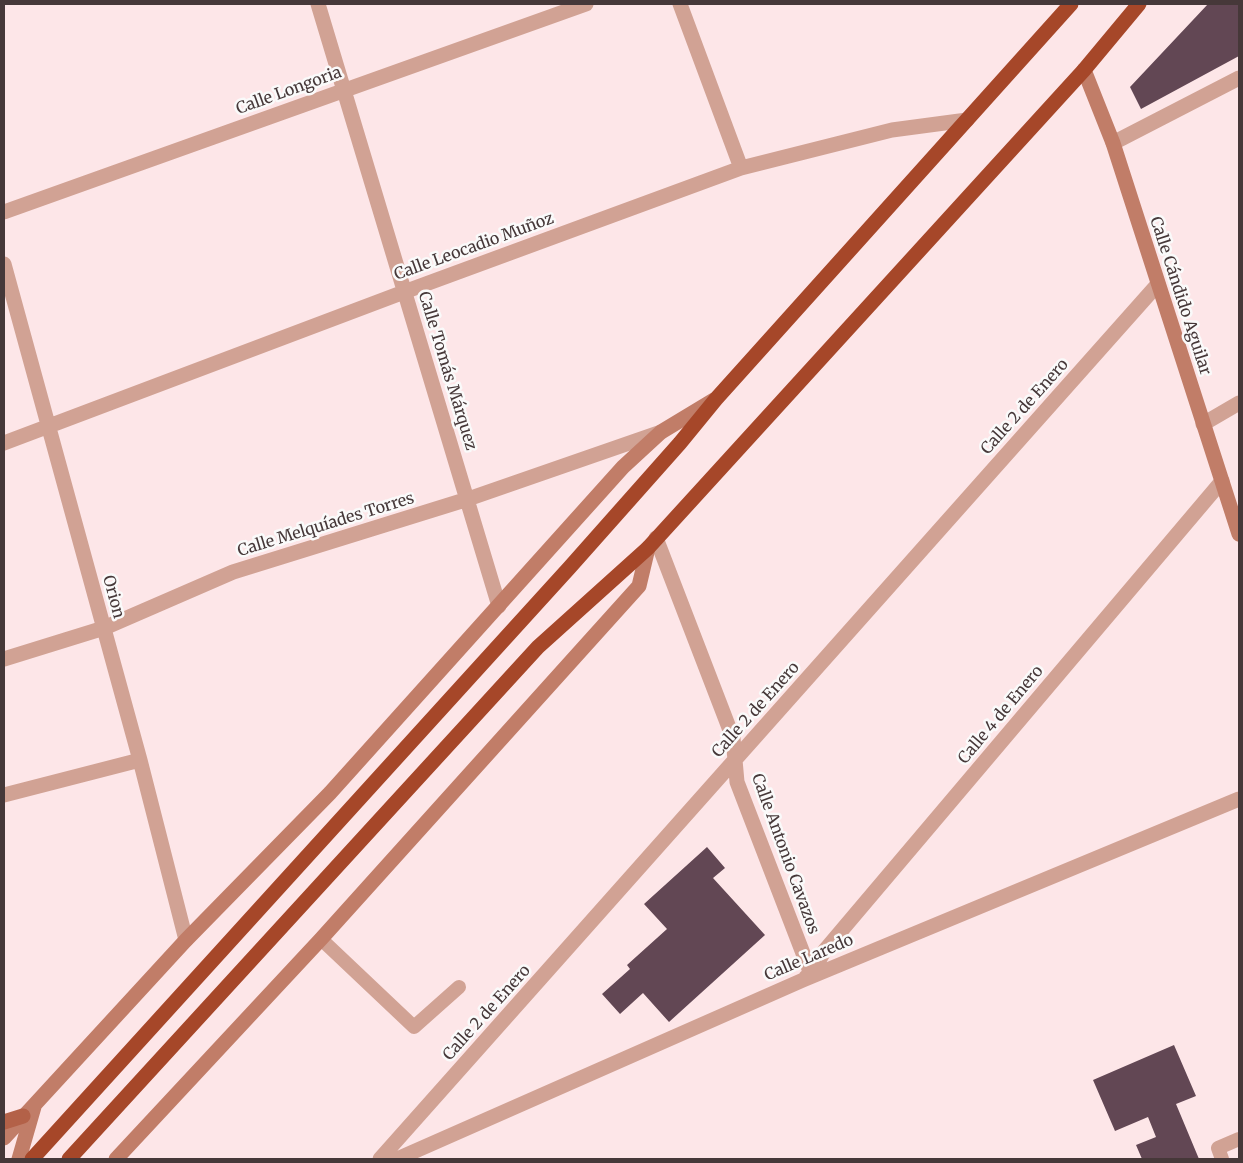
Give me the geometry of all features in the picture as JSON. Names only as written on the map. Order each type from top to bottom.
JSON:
[{"type":"highway","points":[[32,1159],[505,638],[674,450],[716,399],[1071,4]]},
{"type":"highway","points":[[69,1159],[538,647],[652,543],[1084,70],[1139,4]]},
{"type":"main road","points":[[4,1122],[23,1116]]},
{"type":"street","name":"Calle Tomás Márquez","points":[[318,4],[499,606]]},
{"type":"street","name":"Calle Longoria","points":[[4,212],[586,4]]},
{"type":"street","points":[[680,4],[742,168]]},
{"type":"street","name":"Calle Cándido Aguilar","points":[[1084,70],[1113,143],[1239,534]]},
{"type":"street","points":[[1113,143],[1239,78]]},
{"type":"street","name":"Calle Leocadio Muñoz","points":[[4,443],[404,292],[742,168],[892,130],[967,120]]},
{"type":"street","name":"Orion","points":[[4,264],[140,760],[186,940]]},
{"type":"street","name":"Calle 2 de Enero","points":[[380,1159],[1158,284]]},
{"type":"street","points":[[4,1138],[186,940],[330,794],[623,467],[661,432],[716,399]]},
{"type":"street","points":[[1203,424],[1239,402]]},
{"type":"street","name":"Calle Melquíades Torres","points":[[4,659],[104,628],[233,572],[468,499],[661,432]]},
{"type":"street","name":"Calle 4 de Enero","points":[[807,977],[825,950],[1222,481]]},
{"type":"street","points":[[116,1159],[321,939],[639,586],[652,543]]},
{"type":"street","name":"Calle Antonio Cavazos","points":[[652,543],[733,738],[737,782],[807,977]]},
{"type":"street","points":[[4,795],[140,760]]},
{"type":"street","name":"Calle Laredo","points":[[397,1159],[807,977],[1239,799]]},
{"type":"street","points":[[19,1159],[36,1101]]},
{"type":"lane","points":[[321,939],[414,1027],[459,987]]},
{"type":"lane","points":[[1222,1159],[1218,1148],[1239,1139]]},
{"type":"building","points":[[1208,4],[1239,4],[1239,56],[1141,109],[1130,87]]},
{"type":"building","points":[[707,847],[725,868],[713,878],[765,935],[669,1022],[643,993],[620,1014],[602,994],[630,969],[627,965],[667,929],[644,904]]},
{"type":"building","points":[[1174,1045],[1196,1096],[1176,1104],[1199,1159],[1142,1159],[1136,1145],[1156,1137],[1148,1117],[1115,1131],[1093,1080]]}]
